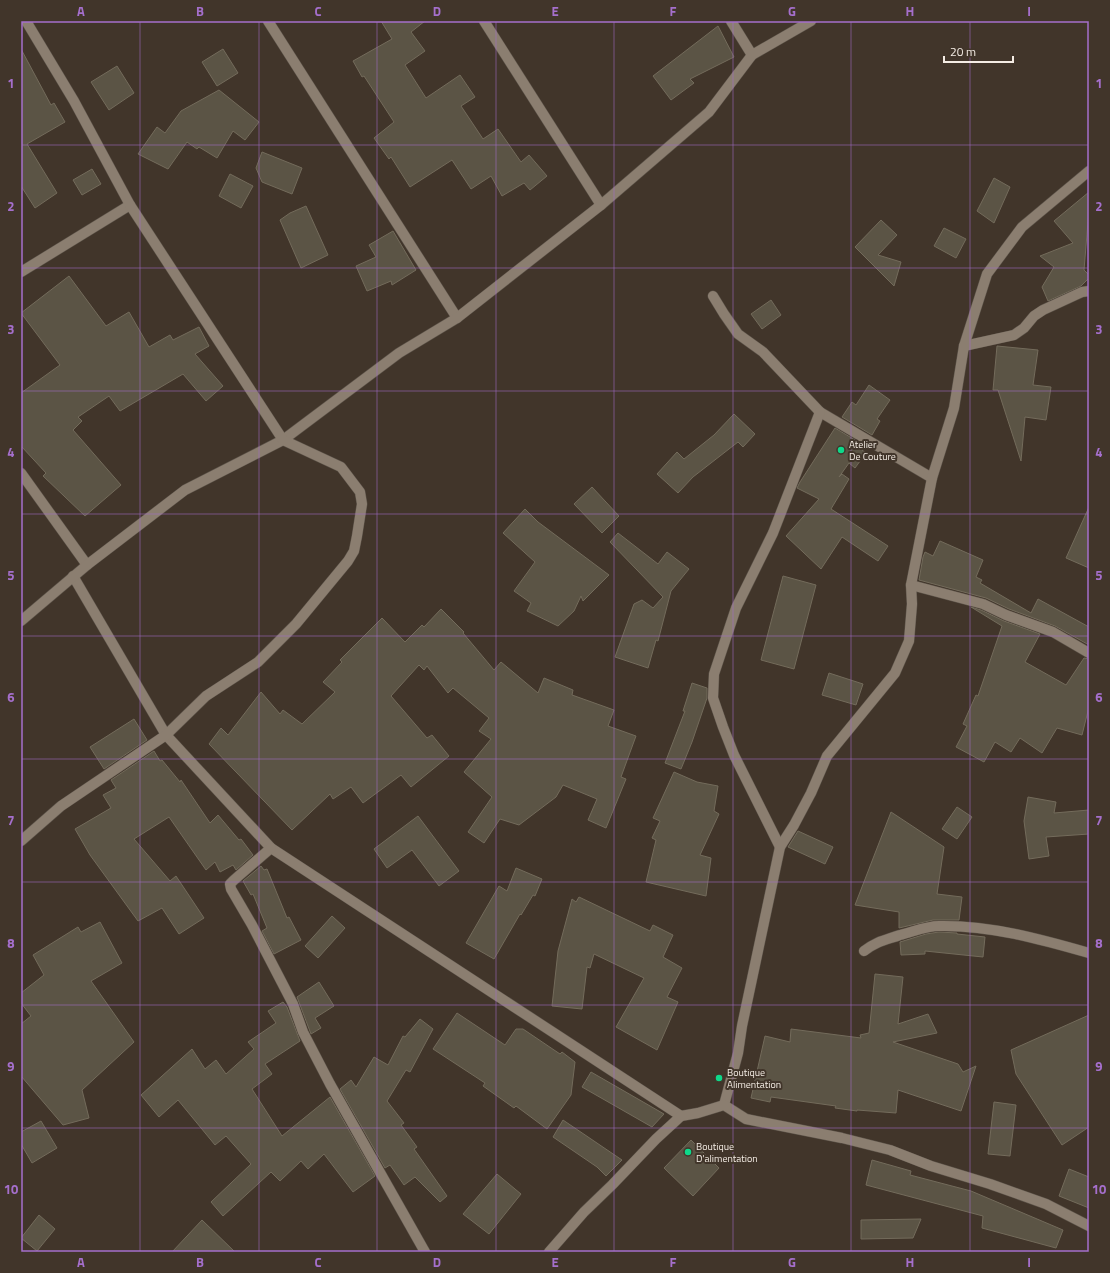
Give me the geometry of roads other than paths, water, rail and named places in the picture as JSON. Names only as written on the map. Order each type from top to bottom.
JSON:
[{"type":"street","points":[[21,841],[61,806],[166,735],[201,699],[258,662],[296,624],[348,561],[354,551],[362,504],[360,492],[341,467],[284,440],[130,205],[74,101],[26,21]]},
{"type":"street","points":[[268,21],[457,318]]},
{"type":"street","points":[[484,21],[601,205]]},
{"type":"street","points":[[731,21],[752,55]]},
{"type":"street","points":[[21,620],[73,576],[185,490],[284,440],[399,353],[457,318],[601,205],[709,112],[752,55],[811,21]]},
{"type":"street","points":[[724,1105],[738,1053],[742,1026],[780,847],[794,825],[827,756],[895,673],[909,641],[912,604],[911,585],[932,478],[954,408],[964,346],[987,274],[1022,227],[1089,171]]},
{"type":"street","points":[[21,272],[130,205]]},
{"type":"street","points":[[964,346],[1014,335],[1024,328],[1034,316],[1043,310],[1082,292],[1089,291]]},
{"type":"street","points":[[713,296],[738,334],[763,352],[820,412],[932,478]]},
{"type":"street","points":[[780,847],[734,755],[723,727],[712,698],[714,674],[736,608],[773,532],[820,412]]},
{"type":"street","points":[[21,473],[87,565]]},
{"type":"street","points":[[73,576],[166,735],[271,848],[681,1116]]},
{"type":"street","points":[[911,585],[983,604],[1006,615],[1053,632],[1089,653]]},
{"type":"street","points":[[271,848],[230,884],[231,889],[293,1004],[303,1032],[330,1084],[425,1252]]},
{"type":"street","points":[[864,951],[873,944],[938,926],[972,928],[1033,937],[1089,953]]},
{"type":"street","points":[[549,1252],[584,1212],[656,1139],[681,1116],[698,1113],[724,1105],[746,1119],[842,1138],[890,1150],[931,1166],[990,1184],[1046,1204],[1089,1226]]},
{"type":"place","name":"Atelier De Couture","points":[[841,450]]},
{"type":"place","name":"Boutique Alimentation","points":[[719,1078]]},
{"type":"place","name":"Boutique D'alimentation","points":[[688,1152]]}]
